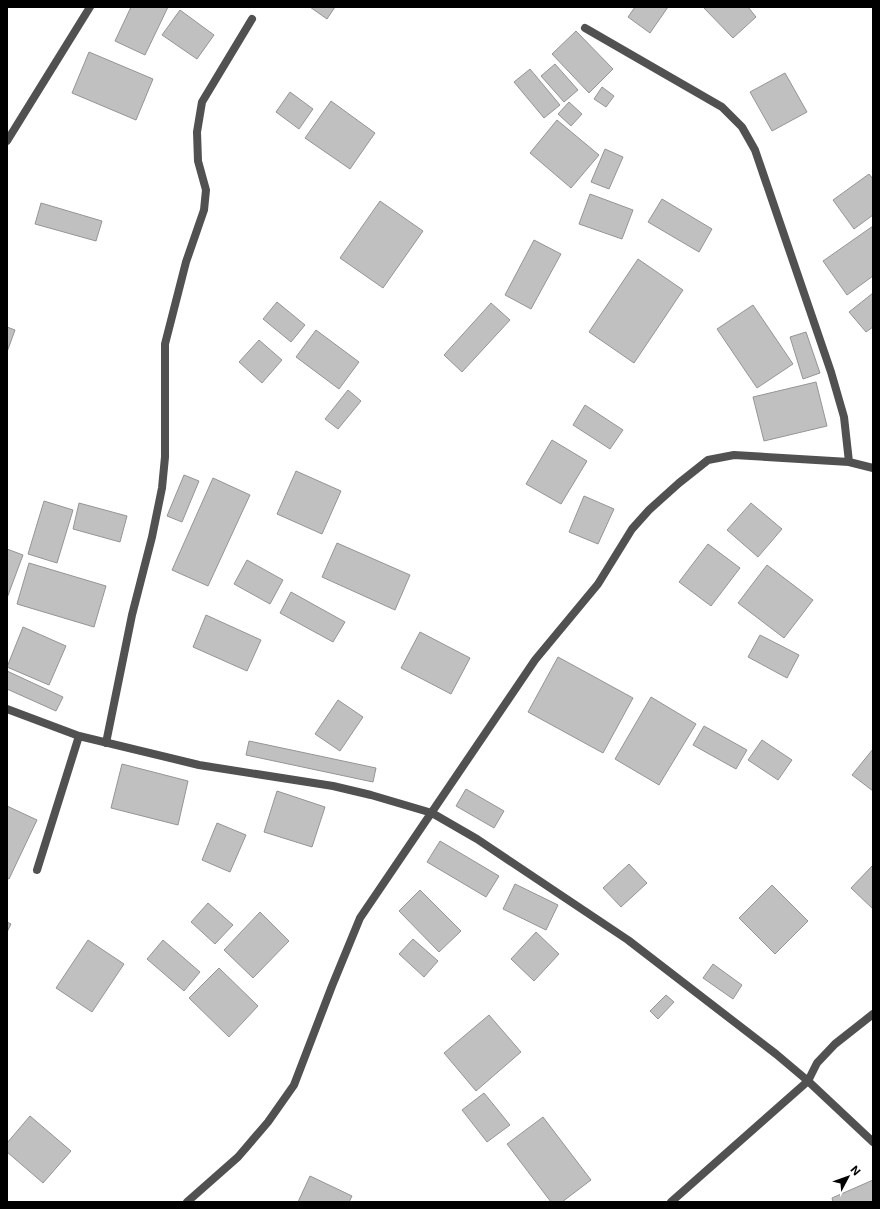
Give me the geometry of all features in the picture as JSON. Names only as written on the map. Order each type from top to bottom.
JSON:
[{"type":"street","points":[[7,141],[90,7]]},
{"type":"street","points":[[106,743],[132,615],[152,537],[162,488],[166,457],[165,344],[186,262],[204,210],[206,190],[198,160],[197,132],[202,102],[252,20]]},
{"type":"street","points":[[585,28],[722,108],[742,127],[755,150],[831,372],[844,417],[849,462]]},
{"type":"street","points":[[187,1202],[238,1157],[268,1122],[294,1086],[360,918],[535,660],[598,584],[632,529],[649,510],[679,483],[708,460],[734,455],[849,462],[873,468]]},
{"type":"street","points":[[7,708],[79,736],[106,743],[199,765],[333,786],[371,795],[432,813],[477,839],[628,940],[776,1054],[808,1081],[873,1142]]},
{"type":"street","points":[[37,870],[79,736]]},
{"type":"street","points":[[672,1202],[808,1081],[817,1062],[835,1044],[873,1014]]},
{"type":"building","points":[[131,7],[168,7],[145,55],[115,41]]},
{"type":"building","points":[[310,7],[335,7],[327,19]]},
{"type":"building","points":[[635,7],[668,7],[650,33],[628,17]]},
{"type":"building","points":[[703,7],[748,7],[756,17],[733,38]]},
{"type":"building","points":[[180,10],[214,35],[197,59],[162,35]]},
{"type":"building","points":[[576,31],[613,69],[589,93],[552,54]]},
{"type":"building","points":[[89,52],[153,79],[136,120],[72,93]]},
{"type":"building","points":[[555,64],[578,90],[564,102],[541,76]]},
{"type":"building","points":[[530,69],[560,105],[544,118],[514,82]]},
{"type":"building","points":[[785,73],[807,112],[772,131],[750,92]]},
{"type":"building","points":[[602,87],[614,96],[606,107],[594,99]]},
{"type":"building","points":[[290,92],[313,109],[299,129],[276,112]]},
{"type":"building","points":[[331,101],[375,133],[350,169],[305,138]]},
{"type":"building","points":[[569,102],[582,114],[571,126],[558,114]]},
{"type":"building","points":[[557,120],[599,155],[571,188],[530,153]]},
{"type":"building","points":[[605,149],[623,157],[609,189],[591,182]]},
{"type":"building","points":[[869,174],[873,179],[873,215],[854,229],[833,200]]},
{"type":"building","points":[[590,194],[633,210],[622,239],[579,224]]},
{"type":"building","points":[[662,199],[712,229],[699,252],[648,222]]},
{"type":"building","points":[[380,201],[423,231],[383,288],[340,258]]},
{"type":"building","points":[[41,203],[102,221],[96,241],[35,224]]},
{"type":"building","points":[[873,226],[873,276],[847,295],[823,261]]},
{"type":"building","points":[[534,240],[561,254],[531,309],[505,295]]},
{"type":"building","points":[[638,259],[683,290],[634,363],[589,332]]},
{"type":"building","points":[[873,293],[873,327],[866,332],[849,312]]},
{"type":"building","points":[[277,302],[305,325],[291,342],[263,319]]},
{"type":"building","points":[[491,303],[510,320],[462,372],[444,355]]},
{"type":"building","points":[[753,305],[793,364],[757,388],[717,329]]},
{"type":"building","points":[[7,327],[15,330],[7,352]]},
{"type":"building","points":[[316,330],[359,362],[339,389],[296,357]]},
{"type":"building","points":[[806,332],[820,373],[803,379],[790,337]]},
{"type":"building","points":[[259,340],[282,360],[262,383],[239,362]]},
{"type":"building","points":[[816,382],[827,426],[764,441],[753,397]]},
{"type":"building","points":[[348,390],[361,401],[338,429],[325,419]]},
{"type":"building","points":[[585,405],[623,430],[610,449],[573,425]]},
{"type":"building","points":[[552,440],[587,461],[561,504],[526,484]]},
{"type":"building","points":[[296,471],[341,491],[322,534],[277,514]]},
{"type":"building","points":[[184,475],[199,481],[182,522],[167,516]]},
{"type":"building","points":[[213,478],[250,495],[208,586],[172,570]]},
{"type":"building","points":[[584,496],[614,509],[598,544],[569,532]]},
{"type":"building","points":[[44,501],[73,510],[57,563],[28,554]]},
{"type":"building","points":[[79,503],[127,516],[120,542],[73,529]]},
{"type":"building","points":[[751,503],[782,529],[758,557],[727,530]]},
{"type":"building","points":[[337,543],[410,575],[395,610],[322,577]]},
{"type":"building","points":[[708,544],[740,568],[711,606],[679,582]]},
{"type":"building","points":[[7,549],[23,555],[7,598]]},
{"type":"building","points":[[247,560],[283,580],[270,604],[234,584]]},
{"type":"building","points":[[29,563],[106,586],[94,627],[17,604]]},
{"type":"building","points":[[767,565],[813,600],[784,638],[738,603]]},
{"type":"building","points":[[291,592],[345,622],[333,642],[280,613]]},
{"type":"building","points":[[206,615],[261,640],[247,671],[193,647]]},
{"type":"building","points":[[23,627],[66,646],[49,685],[7,667]]},
{"type":"building","points":[[420,632],[470,658],[451,694],[401,668]]},
{"type":"building","points":[[760,635],[799,655],[787,678],[748,657]]},
{"type":"building","points":[[558,657],[633,698],[603,753],[528,712]]},
{"type":"building","points":[[7,671],[63,697],[56,711],[7,689]]},
{"type":"building","points":[[651,697],[696,724],[659,785],[615,759]]},
{"type":"building","points":[[338,700],[363,717],[340,751],[315,734]]},
{"type":"building","points":[[704,726],[747,750],[736,769],[693,745]]},
{"type":"building","points":[[762,740],[792,760],[778,780],[748,760]]},
{"type":"building","points":[[249,741],[376,768],[373,782],[246,755]]},
{"type":"building","points":[[873,749],[873,791],[852,775]]},
{"type":"building","points":[[122,764],[188,781],[178,825],[111,808]]},
{"type":"building","points":[[466,789],[504,811],[494,828],[456,806]]},
{"type":"building","points":[[277,791],[325,807],[312,847],[264,832]]},
{"type":"building","points":[[7,806],[37,820],[9,879],[7,878]]},
{"type":"building","points":[[217,823],[246,835],[230,872],[202,860]]},
{"type":"building","points":[[440,841],[499,876],[486,897],[427,862]]},
{"type":"building","points":[[629,864],[647,883],[621,907],[603,888]]},
{"type":"building","points":[[873,865],[873,909],[851,888]]},
{"type":"building","points":[[515,884],[558,905],[546,930],[503,909]]},
{"type":"building","points":[[772,885],[808,921],[775,954],[739,918]]},
{"type":"building","points":[[420,890],[461,931],[439,952],[399,911]]},
{"type":"building","points":[[208,903],[233,925],[215,944],[191,922]]},
{"type":"building","points":[[260,912],[289,941],[253,978],[224,950]]},
{"type":"building","points":[[7,922],[11,924],[7,932]]},
{"type":"building","points":[[536,932],[559,954],[534,981],[511,959]]},
{"type":"building","points":[[413,939],[438,961],[424,977],[399,954]]},
{"type":"building","points":[[88,940],[124,964],[92,1012],[56,988]]},
{"type":"building","points":[[163,940],[200,972],[184,991],[147,959]]},
{"type":"building","points":[[713,964],[742,985],[733,999],[703,978]]},
{"type":"building","points":[[219,968],[258,1006],[229,1037],[189,998]]},
{"type":"building","points":[[666,995],[674,1002],[658,1019],[650,1011]]},
{"type":"building","points":[[489,1015],[521,1052],[476,1091],[444,1053]]},
{"type":"building","points":[[484,1093],[510,1125],[487,1142],[462,1110]]},
{"type":"building","points":[[30,1116],[71,1151],[43,1183],[7,1152],[7,1143]]},
{"type":"building","points":[[543,1117],[591,1180],[562,1202],[551,1202],[507,1144]]},
{"type":"building","points":[[310,1176],[352,1196],[349,1202],[298,1202]]},
{"type":"building","points":[[873,1180],[873,1202],[833,1202],[832,1198]]}]
